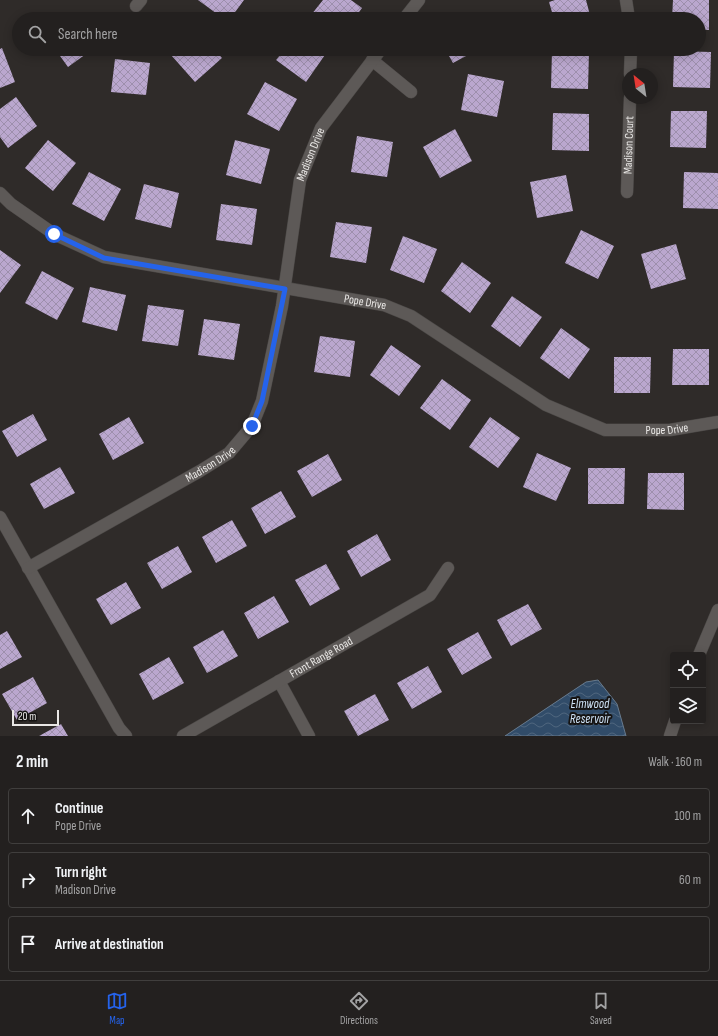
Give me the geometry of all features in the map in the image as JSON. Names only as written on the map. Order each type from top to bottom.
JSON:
[{"type":"street","points":[[410,12],[420,0]]},
{"type":"street","points":[[626,0],[628,12]]},
{"type":"street","name":"Madison Drive","points":[[28,568],[193,475],[229,452],[252,426],[262,401],[285,289],[300,180],[321,128],[375,56]]},
{"type":"street","points":[[630,68],[631,56]]},
{"type":"street","points":[[372,60],[411,92]]},
{"type":"street","name":"Madison Court","points":[[628,192],[630,104]]},
{"type":"street","name":"Pope Drive","points":[[0,193],[11,204],[54,234],[104,258],[384,305],[411,316],[546,405],[605,430],[670,430],[718,422]]},
{"type":"street","points":[[0,517],[119,728],[126,736]]},
{"type":"street","name":"Front Range Road","points":[[183,736],[430,595],[448,568]]},
{"type":"street","points":[[700,652],[718,610]]},
{"type":"street","points":[[279,681],[309,736]]},
{"type":"street","points":[[670,736],[675,724]]},
{"type":"water","name":"Elmwood Reservoir","points":[[598,680],[617,704],[626,736],[505,736],[586,682]]},
{"type":"building","points":[[198,0],[244,0],[235,12],[214,12]]},
{"type":"building","points":[[323,0],[351,0],[362,8],[359,12],[313,12]]},
{"type":"building","points":[[555,0],[586,0],[589,12],[552,12],[549,2]]},
{"type":"building","points":[[673,0],[709,0],[709,30],[706,30],[706,12],[672,12]]},
{"type":"building","points":[[2,48],[15,82],[0,88],[0,49]]},
{"type":"building","points":[[706,52],[711,52],[710,88],[673,87],[674,56],[706,56]]},
{"type":"building","points":[[60,56],[83,56],[68,67]]},
{"type":"building","points":[[172,56],[220,56],[222,58],[195,82]]},
{"type":"building","points":[[279,56],[324,56],[306,82],[276,60]]},
{"type":"building","points":[[449,56],[466,56],[453,63]]},
{"type":"building","points":[[552,56],[589,56],[588,89],[551,88]]},
{"type":"building","points":[[115,59],[150,63],[146,95],[111,92]]},
{"type":"building","points":[[468,74],[504,81],[497,117],[461,110]]},
{"type":"building","points":[[265,82],[297,99],[279,131],[247,114]]},
{"type":"building","points":[[16,97],[37,126],[8,148],[0,137],[0,109]]},
{"type":"building","points":[[671,111],[707,111],[706,148],[670,147]]},
{"type":"building","points":[[553,113],[589,114],[589,151],[552,150]]},
{"type":"building","points":[[455,129],[472,161],[440,178],[423,147]]},
{"type":"building","points":[[357,136],[393,142],[387,177],[351,172]]},
{"type":"building","points":[[48,140],[76,163],[53,191],[25,168]]},
{"type":"building","points":[[235,140],[270,149],[261,184],[226,175]]},
{"type":"building","points":[[89,172],[121,189],[104,221],[72,204]]},
{"type":"building","points":[[684,172],[718,173],[718,209],[683,208]]},
{"type":"building","points":[[566,175],[573,211],[537,218],[530,182]]},
{"type":"building","points":[[144,184],[179,193],[171,228],[135,219]]},
{"type":"building","points":[[221,204],[257,209],[252,245],[216,240]]},
{"type":"building","points":[[336,222],[372,227],[366,263],[330,257]]},
{"type":"building","points":[[581,230],[614,246],[598,279],[565,263]]},
{"type":"building","points":[[403,236],[437,249],[424,283],[390,270]]},
{"type":"building","points":[[676,244],[686,279],[651,289],[641,254]]},
{"type":"building","points":[[0,250],[21,265],[0,293]]},
{"type":"building","points":[[462,262],[491,283],[470,313],[441,291]]},
{"type":"building","points":[[42,271],[74,288],[57,320],[25,303]]},
{"type":"building","points":[[90,287],[126,295],[117,331],[82,322]]},
{"type":"building","points":[[512,296],[542,317],[520,347],[491,326]]},
{"type":"building","points":[[148,305],[184,310],[178,346],[142,341]]},
{"type":"building","points":[[204,319],[240,324],[234,360],[198,355]]},
{"type":"building","points":[[561,328],[590,349],[569,379],[540,358]]},
{"type":"building","points":[[320,336],[355,341],[350,377],[314,372]]},
{"type":"building","points":[[391,345],[421,366],[399,396],[370,375]]},
{"type":"building","points":[[673,349],[709,349],[709,385],[672,385]]},
{"type":"building","points":[[614,357],[651,357],[650,393],[614,393]]},
{"type":"building","points":[[442,379],[471,400],[450,430],[420,408]]},
{"type":"building","points":[[33,414],[47,440],[17,457],[2,431]]},
{"type":"building","points":[[129,417],[144,443],[113,460],[99,434]]},
{"type":"building","points":[[490,417],[520,438],[498,468],[469,447]]},
{"type":"building","points":[[537,453],[571,468],[556,501],[523,487]]},
{"type":"building","points":[[328,454],[342,480],[312,497],[297,471]]},
{"type":"building","points":[[60,467],[75,493],[44,509],[30,484]]},
{"type":"building","points":[[588,468],[625,468],[624,504],[588,504]]},
{"type":"building","points":[[648,473],[684,473],[684,510],[647,509]]},
{"type":"building","points":[[281,491],[296,517],[265,534],[251,508]]},
{"type":"building","points":[[232,520],[247,546],[216,563],[202,537]]},
{"type":"building","points":[[377,534],[391,560],[361,577],[347,551]]},
{"type":"building","points":[[178,546],[192,572],[162,589],[147,563]]},
{"type":"building","points":[[326,564],[340,589],[310,606],[295,580]]},
{"type":"building","points":[[126,582],[141,608],[111,625],[96,599]]},
{"type":"building","points":[[274,596],[289,622],[258,639],[244,613]]},
{"type":"building","points":[[528,604],[542,629],[511,646],[497,620]]},
{"type":"building","points":[[223,630],[238,656],[207,673],[193,647]]},
{"type":"building","points":[[7,631],[22,657],[0,669],[0,635]]},
{"type":"building","points":[[478,632],[492,658],[462,675],[447,649]]},
{"type":"building","points":[[169,657],[184,683],[153,700],[139,674]]},
{"type":"building","points":[[428,666],[442,692],[412,709],[397,683]]},
{"type":"building","points":[[33,677],[47,703],[17,720],[2,694]]},
{"type":"building","points":[[375,694],[389,720],[358,736],[344,711]]},
{"type":"building","points":[[61,724],[68,736],[39,736]]},
{"type":"route","points":[[54,234],[104,258],[285,289],[262,401],[252,426]]}]
